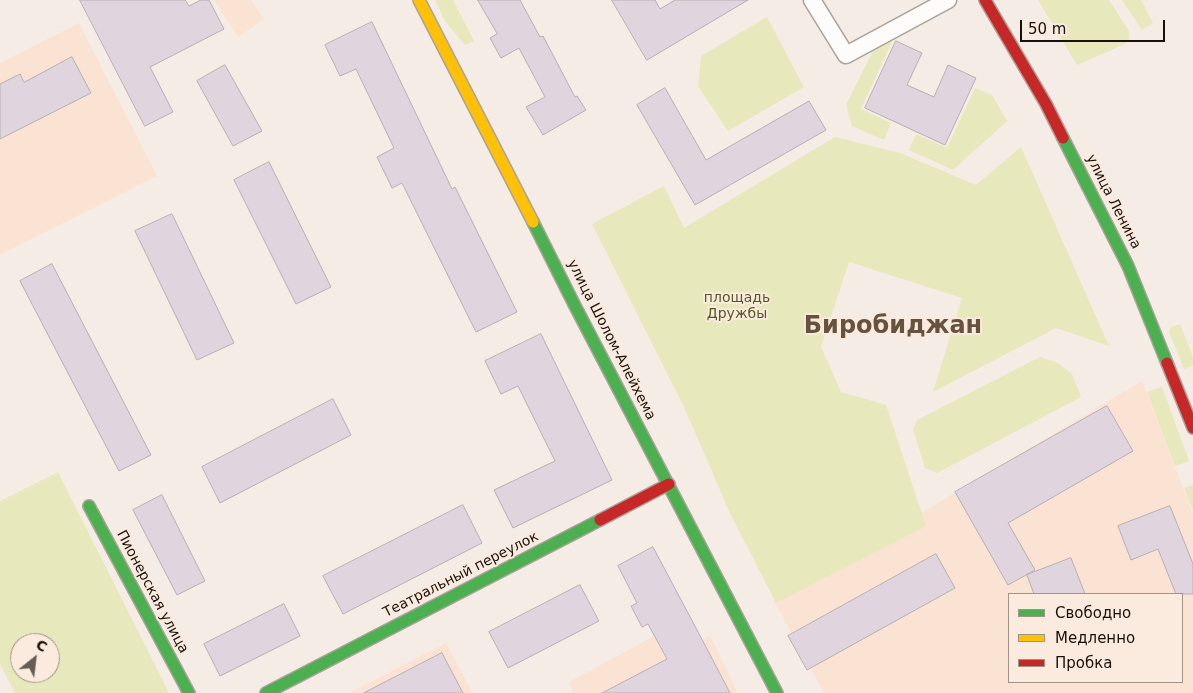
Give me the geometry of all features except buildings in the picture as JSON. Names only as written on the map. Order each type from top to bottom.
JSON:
[{"type":"street","name":"улица Шолом-Алейхема","points":[[419,0],[777,693]]},
{"type":"street","points":[[812,0],[846,55],[948,0]]},
{"type":"street","name":"улица Ленина","points":[[985,0],[1046,104],[1128,266],[1193,428]]},
{"type":"street","name":"Театральный переулок","points":[[266,693],[669,484]]},
{"type":"street","name":"Пионерская улица","points":[[88,506],[189,693]]},
{"type":"shaded area","points":[[214,0],[251,0],[264,19],[238,37]]},
{"type":"shaded area","points":[[79,23],[157,176],[0,255],[0,63]]},
{"type":"shaded area","points":[[1142,381],[1193,514],[1193,693],[824,693],[774,601]]},
{"type":"shaded area","points":[[654,636],[666,659],[710,636],[738,693],[573,693],[569,682]]},
{"type":"shaded area","points":[[446,643],[473,693],[349,693]]},
{"type":"green space","points":[[435,0],[453,0],[474,41],[465,45],[445,21]]},
{"type":"green space","points":[[1038,0],[1109,0],[1129,31],[1129,39],[1125,44],[1077,65]]},
{"type":"green space","points":[[1122,0],[1141,0],[1153,23],[1142,30]]},
{"type":"green space","points":[[767,17],[804,87],[728,131],[698,86],[701,56]]},
{"type":"green space","points":[[894,37],[861,109],[891,123],[884,140],[852,126],[846,105],[876,45]]},
{"type":"green space","points":[[975,88],[993,96],[1007,121],[953,170],[909,150],[916,134],[947,148]]},
{"type":"green space","name":"площадь Дружбы","points":[[835,137],[900,153],[976,185],[1021,147],[1109,346],[1056,328],[933,392],[962,298],[849,262],[821,347],[841,392],[886,405],[926,526],[776,603],[729,511],[684,407],[592,224],[664,186],[684,228]]},
{"type":"green space","points":[[1180,324],[1193,357],[1193,366],[1184,369],[1169,332],[1171,327]]},
{"type":"green space","points":[[1040,357],[1058,363],[1072,374],[1081,397],[937,473],[925,468],[913,429],[917,420]]},
{"type":"green space","points":[[1162,387],[1189,461],[1175,466],[1147,392]]},
{"type":"green space","points":[[58,472],[169,693],[15,693],[0,664],[0,501]]},
{"type":"green space","points":[[1193,485],[1193,511],[1184,488]]},
{"type":"traffic: fast","points":[[1063,138],[1128,266],[1167,363]]},
{"type":"traffic: fast","points":[[533,222],[777,693]]},
{"type":"traffic: fast","points":[[89,506],[189,693]]},
{"type":"traffic: fast","points":[[266,693],[600,520]]},
{"type":"traffic: slow","points":[[419,0],[533,222]]},
{"type":"traffic: jam","points":[[985,0],[1046,104],[1063,138]]},
{"type":"traffic: jam","points":[[1167,363],[1193,428]]},
{"type":"traffic: jam","points":[[600,520],[669,484]]},
{"type":"district","name":"Биробиджан","points":[[893,327]]}]
